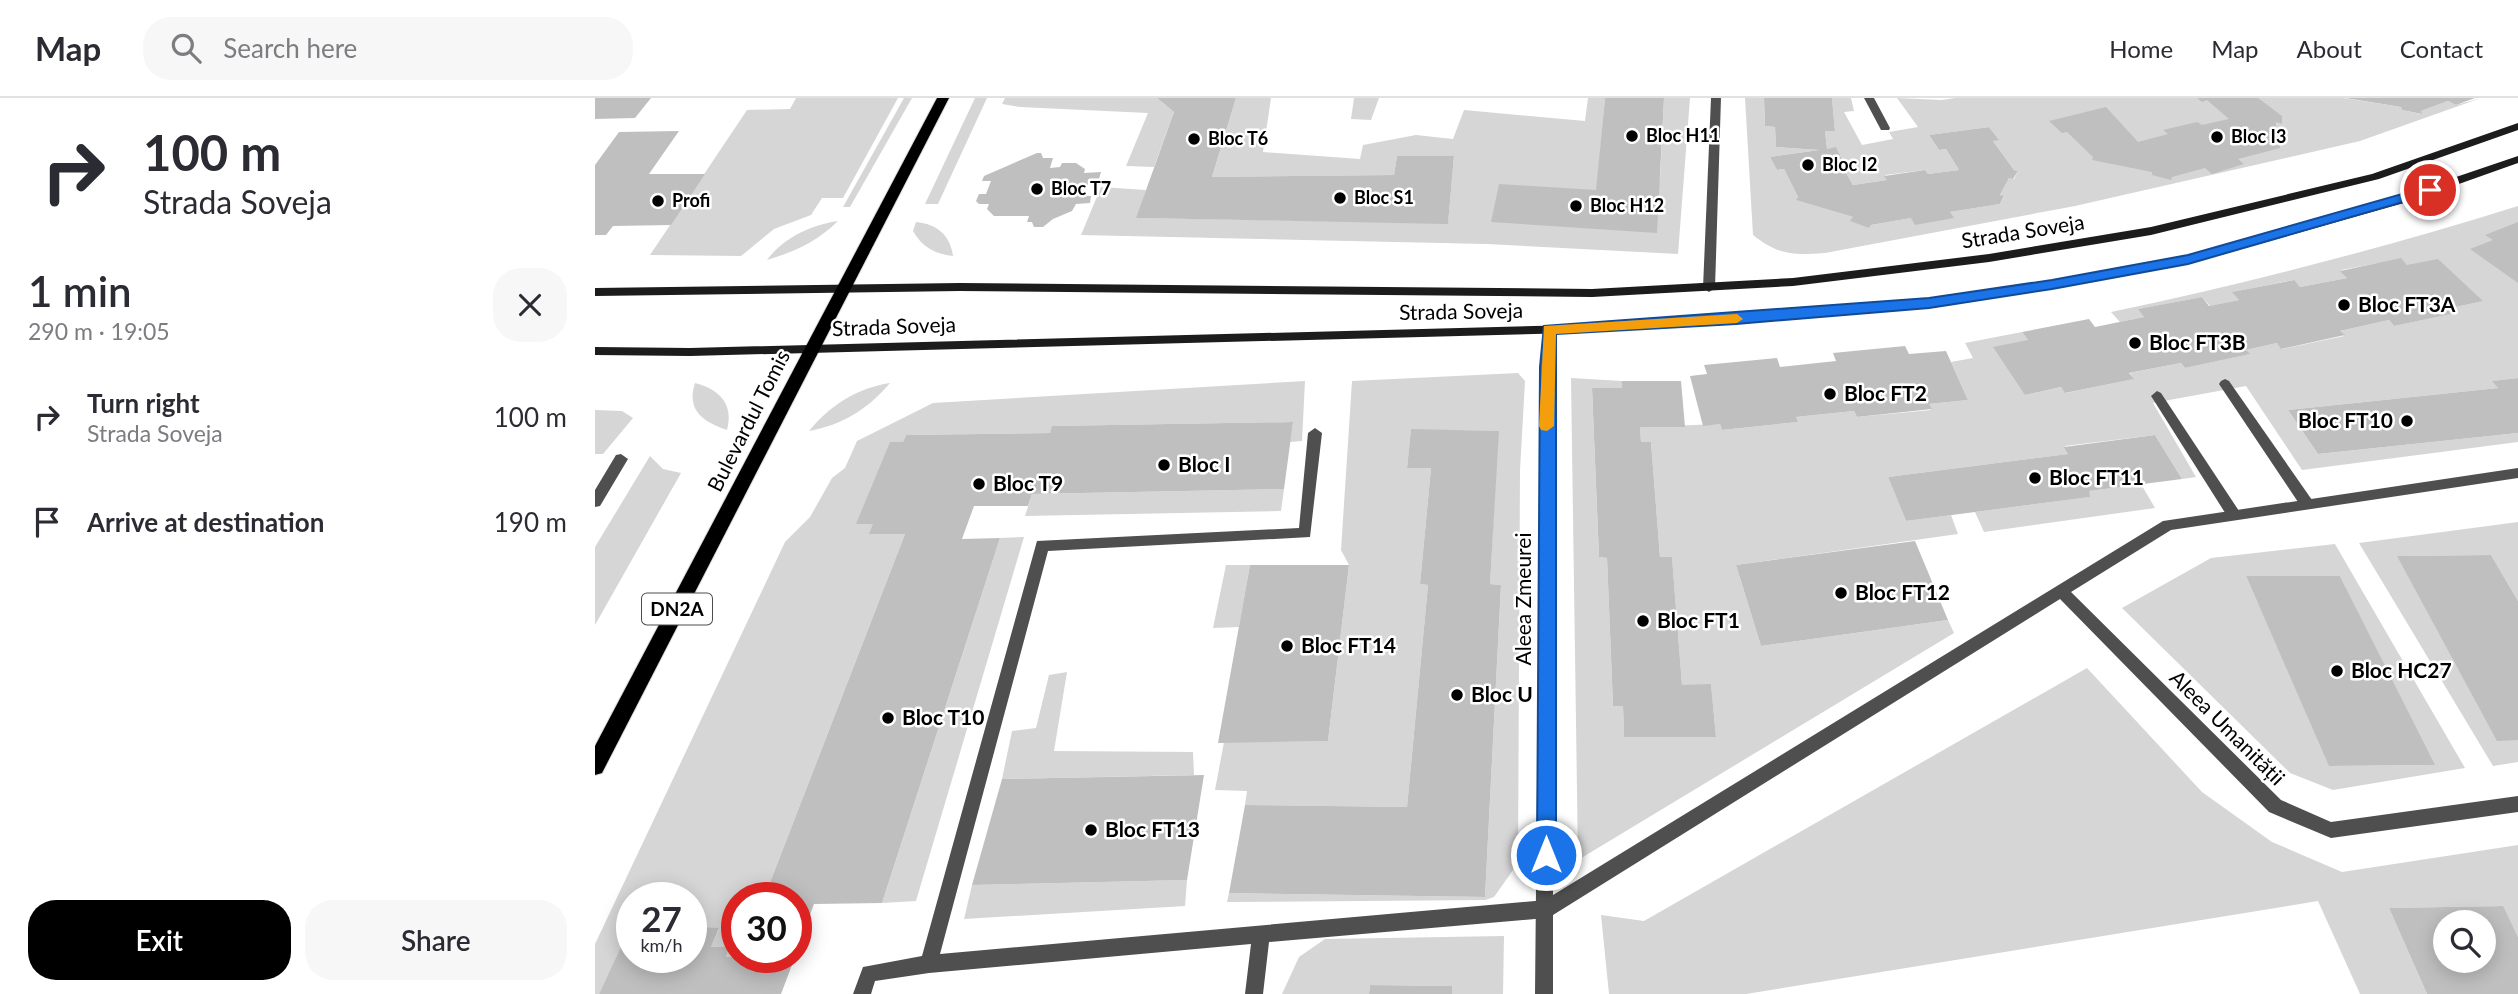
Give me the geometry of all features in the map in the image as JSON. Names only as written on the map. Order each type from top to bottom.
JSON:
[{"type":"main road","name":"Bulevardul Tomis","points":[[595,765],[943,98]]},
{"type":"main road","name":"Strada Soveja","points":[[595,292],[960,286],[1539,293],[1709,288],[1793,282],[1989,258],[2151,230],[2375,177],[2518,126]]},
{"type":"main road","name":"Strada Soveja","points":[[595,351],[691,352],[1549,329],[1736,319],[1929,303],[2052,285],[2188,260],[2407,198],[2518,159]]},
{"type":"street","points":[[1709,288],[1716,98]]},
{"type":"street","points":[[1869,98],[1885,128]]},
{"type":"street","name":"Aleea Zmeurei","points":[[1544,994],[1549,329]]},
{"type":"street","points":[[2225,384],[2308,504]]},
{"type":"street","points":[[2157,396],[2234,515]]},
{"type":"street","points":[[929,964],[1042,545],[1305,533],[1315,433]]},
{"type":"street","points":[[595,502],[621,458]]},
{"type":"street","points":[[862,994],[869,973],[929,964],[1546,909],[2168,524],[2518,472]]},
{"type":"street","name":"Aleea Umanității","points":[[2061,591],[2275,806],[2331,830],[2518,804]]},
{"type":"street","points":[[1254,994],[1261,935]]},
{"type":"shaded area","points":[[796,98],[898,98],[843,198],[822,198],[811,215],[774,229],[741,256],[650,255],[747,110],[790,109]]},
{"type":"shaded area","points":[[904,98],[912,98],[850,207],[843,207]]},
{"type":"shaded area","points":[[975,98],[987,98],[938,204],[925,204]]},
{"type":"shaded area","points":[[1005,98],[1157,98],[1174,112],[1154,167],[1126,166],[1148,113],[1020,107],[1002,104]]},
{"type":"shaded area","points":[[1236,98],[1271,98],[1263,152],[1360,159],[1363,145],[1416,135],[1453,139],[1464,110],[1585,121],[1588,98],[1605,98],[1598,175],[1660,179],[1664,98],[1690,98],[1678,254],[1487,244],[1081,235],[1101,187],[1146,190],[1137,218],[1448,223],[1454,156],[1397,156],[1394,175],[1212,177]]},
{"type":"shaded area","points":[[1354,98],[1379,98],[1371,120],[1351,119]]},
{"type":"shaded area","points":[[1745,98],[1764,98],[1765,126],[1775,127],[1776,147],[1819,150],[1770,157],[1777,170],[1784,169],[1797,200],[1853,217],[1869,228],[1871,225],[1911,218],[1953,218],[1950,212],[2000,204],[2004,197],[2000,195],[2009,178],[2014,179],[2018,171],[2014,170],[1993,141],[1998,139],[1989,127],[1929,135],[1939,150],[1946,149],[1959,170],[1928,174],[1925,170],[1885,175],[1887,180],[1853,185],[1839,161],[1843,160],[1836,148],[1827,149],[1825,131],[1835,131],[1832,98],[1851,98],[1854,111],[1844,112],[1862,145],[1893,139],[1889,132],[1918,127],[1897,98],[2343,98],[2401,107],[2402,110],[2421,114],[2421,111],[2448,101],[2456,105],[2481,98],[2360,141],[2075,206],[1825,253],[1804,254],[1787,253],[1771,247],[1753,235]]},
{"type":"shaded area","points":[[2518,206],[2518,378],[2493,381],[2498,388],[2288,410],[2318,454],[2518,433],[2518,442],[2302,470],[2246,386],[2153,403],[2196,477],[2182,479],[2155,435],[2065,446],[2068,454],[1888,477],[1906,521],[1951,515],[1958,534],[1736,565],[1761,646],[1948,620],[1954,633],[1578,860],[1571,378],[1622,381],[1622,388],[1592,389],[1599,557],[1607,558],[1613,706],[1623,706],[1624,737],[1716,737],[1711,685],[1682,685],[1672,558],[1660,557],[1651,442],[1641,442],[1640,427],[1720,424],[1722,430],[1798,422],[1796,417],[1854,411],[1857,417],[1931,410],[1929,404],[1968,400],[1951,362],[1973,358],[1965,343],[2022,332],[2028,340],[2025,395],[2061,387],[2066,393],[2133,379],[2130,373],[2181,363],[2185,368],[2249,354],[2246,350],[2277,343],[2282,349],[2344,336],[2340,331],[2389,320],[2394,326],[2455,313],[2451,308],[2482,301],[2407,265],[2400,259],[2341,270],[2347,278],[2300,287],[2293,280],[2233,292],[2239,300],[2210,306],[2202,297],[2139,309],[2144,317],[2120,322],[2111,312],[2316,264]]},
{"type":"shaded area","points":[[838,221],[805,245],[767,260],[781,245],[798,234]]},
{"type":"shaded area","points":[[916,222],[930,225],[941,232],[949,242],[953,256],[940,254],[925,245],[913,231]]},
{"type":"shaded area","points":[[1518,373],[1525,381],[1520,470],[1518,863],[1494,897],[1485,900],[1227,902],[1229,893],[1485,897],[1501,585],[1490,584],[1498,431],[1411,430],[1407,468],[1431,468],[1420,584],[1428,585],[1407,807],[1245,805],[1247,791],[1215,790],[1224,742],[1328,741],[1349,565],[1341,550],[1352,381]]},
{"type":"shaded area","points":[[1305,381],[1302,441],[1290,442],[1293,422],[1053,426],[1050,433],[906,435],[903,442],[890,442],[873,524],[905,534],[770,882],[721,882],[721,946],[711,947],[719,929],[707,928],[707,882],[624,882],[785,542],[810,517],[832,478],[845,468],[857,441],[933,403]]},
{"type":"shaded area","points":[[695,383],[711,389],[723,399],[728,413],[727,430],[699,414],[693,401]]},
{"type":"shaded area","points":[[890,383],[873,401],[854,414],[832,425],[809,431],[825,414],[855,394]]},
{"type":"shaded area","points":[[595,410],[622,411],[633,418],[603,454],[595,454]]},
{"type":"shaded area","points":[[650,456],[663,469],[681,473],[595,625],[595,547]]},
{"type":"shaded area","points":[[2141,484],[2155,508],[1984,532],[1975,512],[2089,497],[2089,491]]},
{"type":"shaded area","points":[[1284,489],[1281,511],[1025,516],[1032,494]]},
{"type":"shaded area","points":[[2518,522],[2518,601],[2491,555],[2398,556],[2497,740],[2518,740],[2518,762],[2493,766],[2359,543]]},
{"type":"shaded area","points":[[1024,537],[916,901],[882,903],[1000,538]]},
{"type":"shaded area","points":[[2335,544],[2465,768],[2333,790],[2290,773],[2122,608],[2211,558]],"holes":[[[2246,576],[2340,576],[2434,765],[2330,766]]]},
{"type":"shaded area","points":[[1226,565],[1250,565],[1239,627],[1213,628]]},
{"type":"shaded area","points":[[2087,668],[2202,792],[2272,842],[2342,872],[2518,845],[2518,937],[2502,906],[2389,908],[2427,994],[2360,994],[2318,901],[1746,994],[1609,994],[1601,915],[1644,921]]},
{"type":"shaded area","points":[[1067,672],[1054,751],[1193,752],[1194,775],[1002,779],[1012,731],[1036,728],[1049,675]]},
{"type":"shaded area","points":[[1187,880],[1185,906],[964,919],[972,885]]},
{"type":"shaded area","points":[[616,900],[616,960],[599,994],[595,994],[595,944]]},
{"type":"shaded area","points":[[1504,936],[1503,994],[1452,994],[1452,986],[1370,985],[1369,994],[1282,994],[1299,957],[1325,939]]},
{"type":"building","points":[[595,98],[651,98],[635,118],[595,119]]},
{"type":"building","points":[[1157,98],[1236,98],[1212,177],[1394,175],[1397,156],[1454,156],[1448,224],[1136,218],[1174,112]]},
{"type":"building","name":"Bloc H12","points":[[1605,98],[1664,98],[1657,233],[1491,222],[1499,184],[1596,190]]},
{"type":"building","name":"Bloc I2","points":[[1764,98],[1832,98],[1835,131],[1825,131],[1827,149],[1836,147],[1843,161],[1839,161],[1853,185],[1887,180],[1884,176],[1925,170],[1928,174],[1959,170],[1946,149],[1939,150],[1929,135],[1989,127],[1999,140],[1993,141],[2014,170],[2018,171],[2013,179],[2009,178],[2000,195],[2004,196],[2000,204],[1950,212],[1954,218],[1915,225],[1911,218],[1871,225],[1869,228],[1850,221],[1853,217],[1796,200],[1798,197],[1784,169],[1777,170],[1770,157],[1819,150],[1776,147],[1775,127],[1765,126]]},
{"type":"building","name":"Bloc I3","points":[[2197,98],[2258,98],[2282,116],[2282,124],[2276,122],[2276,140],[2280,140],[2280,148],[2238,159],[2244,164],[2212,174],[2205,168],[2172,177],[2171,180],[2152,175],[2152,172],[2092,160],[2093,157],[2067,132],[2062,133],[2049,121],[2106,107],[2138,142],[2168,134],[2163,130],[2197,122],[2202,125],[2229,119],[2207,100],[2202,102]]},
{"type":"building","points":[[2345,98],[2475,98],[2456,105],[2448,101],[2421,111],[2422,114],[2402,110],[2401,107]]},
{"type":"building","points":[[679,131],[649,174],[705,174],[671,225],[613,226],[606,235],[595,235],[595,165],[619,132]]},
{"type":"building","name":"Bloc T7","points":[[1041,153],[1043,158],[1053,158],[1050,168],[1060,167],[1062,163],[1076,163],[1085,169],[1084,173],[1101,172],[1099,179],[1089,183],[1084,196],[1091,196],[1090,203],[1076,204],[1072,211],[1053,219],[1043,227],[1034,227],[1032,222],[1027,222],[1029,216],[994,216],[987,209],[989,204],[979,204],[976,201],[979,194],[986,194],[991,181],[982,181],[984,176]]},
{"type":"building","points":[[2518,222],[2518,283],[2470,249],[2493,240],[2485,235]]},
{"type":"building","points":[[2401,258],[2407,265],[2438,259],[2483,301],[2451,308],[2456,313],[2394,326],[2389,320],[2340,331],[2345,335],[2281,349],[2277,343],[2246,350],[2250,354],[2185,368],[2181,363],[2129,373],[2134,379],[2065,393],[2061,387],[2025,395],[1993,347],[2028,340],[2022,332],[2089,319],[2095,327],[2144,317],[2138,309],[2202,297],[2209,306],[2239,300],[2232,292],[2294,280],[2300,287],[2347,278],[2340,271]]},
{"type":"building","name":"Bloc FT2","points":[[1905,346],[1909,354],[1946,351],[1968,400],[1929,404],[1932,409],[1857,417],[1854,411],[1796,417],[1798,422],[1722,430],[1720,424],[1703,426],[1690,376],[1707,374],[1704,365],[1777,358],[1780,367],[1836,361],[1833,353]]},
{"type":"building","name":"Bloc FT10","points":[[2518,378],[2518,433],[2318,454],[2288,410],[2498,388],[2492,381]]},
{"type":"building","name":"Bloc FT1","points":[[1622,381],[1681,381],[1685,427],[1640,427],[1641,442],[1651,442],[1660,557],[1672,557],[1682,685],[1711,684],[1716,737],[1624,737],[1623,706],[1613,706],[1607,558],[1599,557],[1592,388],[1622,388]]},
{"type":"building","points":[[1293,422],[1284,489],[1032,494],[1028,506],[974,506],[962,539],[1000,538],[882,903],[814,904],[812,909],[812,882],[770,882],[905,534],[869,534],[873,524],[856,524],[890,442],[903,442],[906,435],[1050,433],[1052,426]]},
{"type":"building","name":"Bloc U","points":[[1411,429],[1499,431],[1490,584],[1501,585],[1485,897],[1229,893],[1245,805],[1407,807],[1428,585],[1420,584],[1431,468],[1407,468]]},
{"type":"building","name":"Bloc FT11","points":[[2155,435],[2182,479],[2089,491],[2090,497],[1906,521],[1888,477],[2068,454],[2064,447]]},
{"type":"building","name":"Bloc FT12","points":[[1915,541],[1948,620],[1761,646],[1736,565]]},
{"type":"building","points":[[2491,555],[2518,601],[2518,740],[2497,741],[2397,556]]},
{"type":"building","name":"Bloc FT14","points":[[1250,565],[1349,565],[1328,741],[1218,743]]},
{"type":"building","name":"Bloc HC27","points":[[2246,576],[2340,576],[2435,765],[2329,766]]},
{"type":"building","name":"Bloc FT13","points":[[1204,775],[1187,880],[972,885],[1002,779]]},
{"type":"building","points":[[2503,906],[2518,937],[2518,994],[2427,994],[2389,908]]},
{"type":"building","points":[[707,928],[719,928],[711,947],[721,946],[721,973],[789,973],[781,994],[599,994],[616,958],[616,973],[707,973]]},
{"type":"building","points":[[1370,985],[1452,986],[1452,994],[1369,994]]},
{"type":"slow traffic","points":[[1547,426],[1549,329],[1737,319]]},
{"type":"place","name":"Bloc H11","points":[[1632,136]]},
{"type":"place","name":"Bloc I3","points":[[2217,137]]},
{"type":"place","name":"Bloc T6","points":[[1194,139]]},
{"type":"place","name":"Bloc I2","points":[[1808,165]]},
{"type":"place","name":"Bloc T7","points":[[1037,189]]},
{"type":"place","name":"Bloc S1","points":[[1340,198]]},
{"type":"place","name":"Profi","points":[[658,201]]},
{"type":"place","name":"Bloc H12","points":[[1576,206]]},
{"type":"place","name":"Bloc FT3A","points":[[2344,305]]},
{"type":"place","name":"Bloc FT3B","points":[[2135,343]]},
{"type":"place","name":"Bloc FT2","points":[[1830,394]]},
{"type":"place","name":"Bloc FT10","points":[[2407,421]]},
{"type":"place","name":"Bloc I","points":[[1164,465]]},
{"type":"place","name":"Bloc FT11","points":[[2035,478]]},
{"type":"place","name":"Bloc T9","points":[[979,484]]},
{"type":"place","name":"Bloc FT12","points":[[1841,593]]},
{"type":"place","name":"Bloc FT1","points":[[1643,621]]},
{"type":"place","name":"Bloc FT14","points":[[1287,646]]},
{"type":"place","name":"Bloc HC27","points":[[2337,671]]},
{"type":"place","name":"Bloc U","points":[[1457,695]]},
{"type":"place","name":"Bloc T10","points":[[888,718]]},
{"type":"place","name":"Bloc FT13","points":[[1091,830]]},
{"type":"route","points":[[1546,855],[1549,329],[1736,319],[1929,303],[2052,285],[2188,260],[2430,190]]}]
